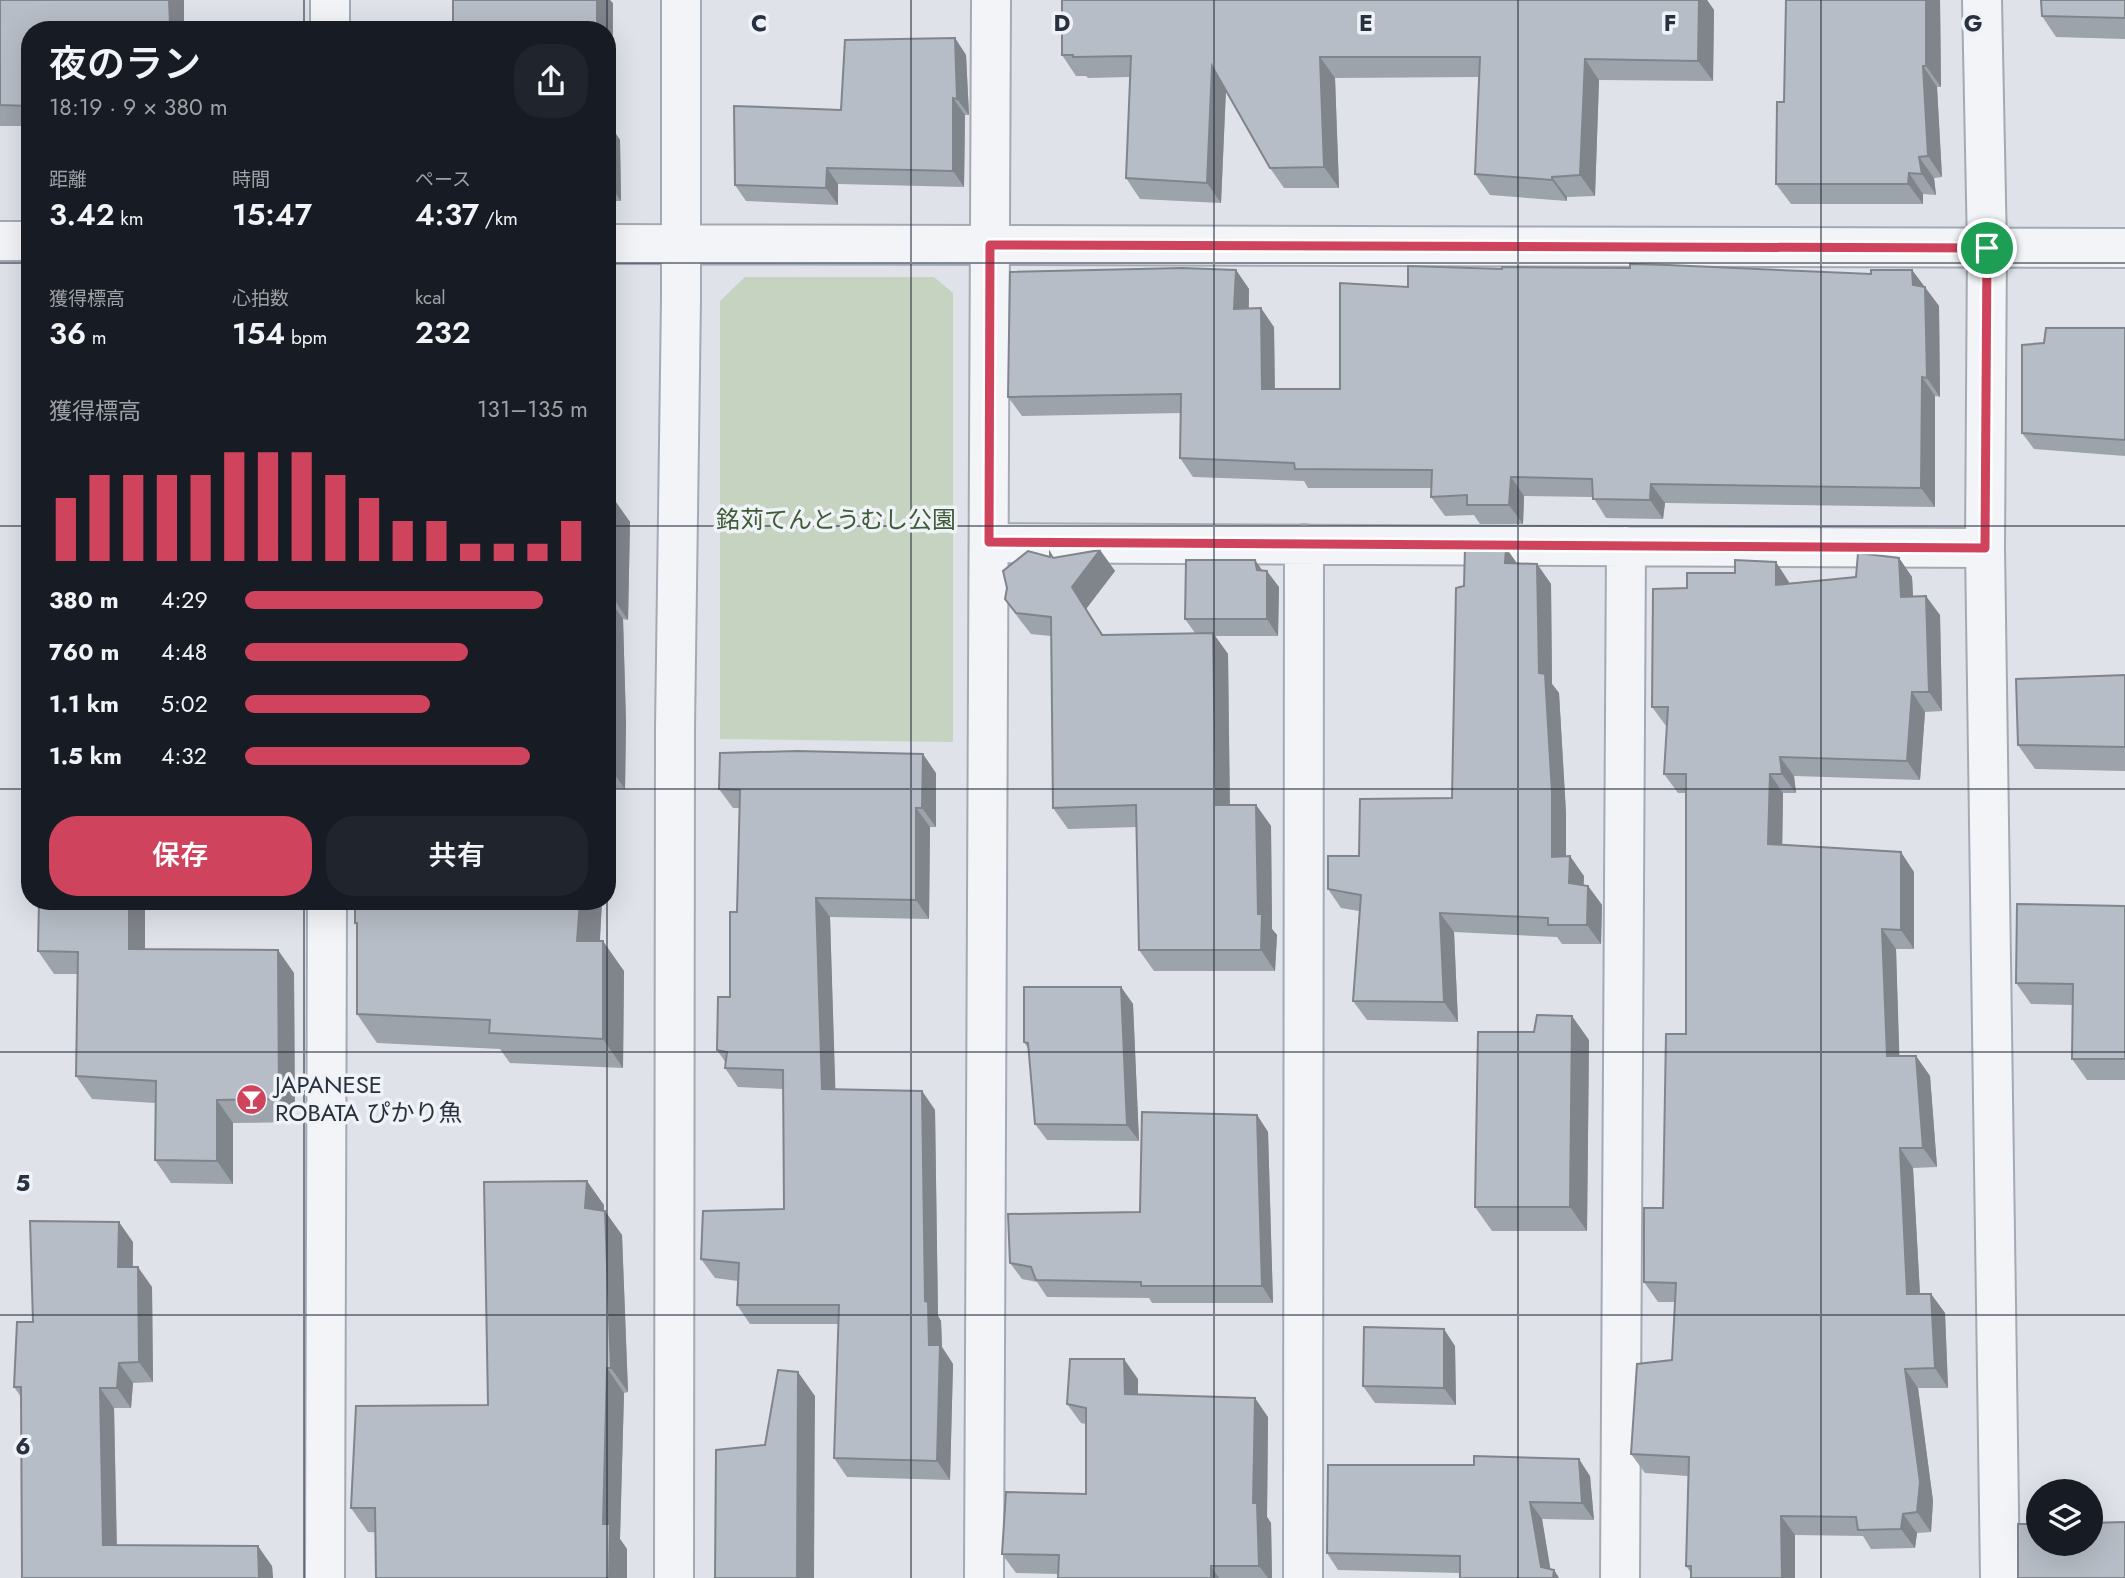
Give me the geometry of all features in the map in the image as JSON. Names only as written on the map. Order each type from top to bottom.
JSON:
[{"type":"street","points":[[330,0],[330,21]]},
{"type":"street","points":[[674,1578],[675,729],[681,0]]},
{"type":"street","points":[[984,1578],[991,0]]},
{"type":"street","points":[[1982,0],[1987,248],[1985,548],[2000,1578]]},
{"type":"street","points":[[0,241],[21,242]]},
{"type":"street","points":[[616,244],[2125,248]]},
{"type":"street","points":[[989,542],[1985,548]]},
{"type":"street","points":[[1303,1578],[1304,544]]},
{"type":"street","points":[[1620,1578],[1626,546]]},
{"type":"street","points":[[325,1578],[327,910]]},
{"type":"green space","name":"銘苅てんとうむし公園","points":[[745,277],[934,277],[953,293],[953,742],[720,739],[720,301]]},
{"type":"building","points":[[0,0],[169,0],[170,21],[21,21],[21,106],[0,105]]},
{"type":"building","points":[[453,0],[597,0],[597,21],[453,21]]},
{"type":"building","points":[[1062,0],[1699,0],[1698,61],[1585,59],[1580,175],[1552,177],[1552,180],[1475,174],[1480,57],[1320,57],[1324,167],[1270,168],[1212,66],[1207,183],[1126,178],[1131,56],[1062,55]]},
{"type":"building","points":[[1786,0],[1926,0],[1926,66],[1923,66],[1928,156],[1919,157],[1922,174],[1909,173],[1908,184],[1776,184],[1777,102],[1784,102]]},
{"type":"building","points":[[2041,0],[2125,0],[2125,18],[2042,16]]},
{"type":"building","points":[[955,38],[957,99],[953,98],[953,171],[827,168],[826,188],[735,185],[734,106],[841,110],[845,40]]},
{"type":"building","points":[[1630,264],[1871,274],[1871,270],[1912,270],[1913,285],[1925,287],[1927,378],[1922,377],[1921,488],[1651,484],[1650,500],[1593,499],[1592,479],[1511,477],[1509,505],[1467,505],[1467,495],[1431,497],[1432,470],[1295,469],[1294,463],[1180,458],[1181,394],[1008,397],[1010,272],[1182,268],[1236,270],[1234,309],[1261,308],[1262,389],[1340,389],[1340,283],[1408,287],[1408,266],[1502,269],[1630,268]]},
{"type":"building","points":[[2046,328],[2125,328],[2125,440],[2022,433],[2022,345],[2044,343]]},
{"type":"building","points":[[1465,548],[1506,548],[1505,563],[1537,564],[1539,673],[1545,674],[1552,793],[1552,857],[1570,856],[1569,883],[1588,886],[1587,925],[1548,925],[1548,918],[1440,913],[1444,1002],[1353,1001],[1361,895],[1328,889],[1328,856],[1359,856],[1360,799],[1452,798],[1456,588],[1464,586]]},
{"type":"building","points":[[1100,550],[1072,587],[1102,635],[1213,633],[1216,805],[1256,805],[1258,914],[1262,914],[1261,950],[1139,950],[1136,805],[1053,808],[1051,617],[1016,613],[1005,599],[1007,588],[1003,571],[1028,551],[1050,557],[1050,553],[1053,558]]},
{"type":"building","points":[[1858,553],[1899,558],[1901,597],[1926,596],[1929,692],[1912,692],[1907,761],[1780,757],[1782,774],[1770,774],[1768,844],[1901,852],[1901,930],[1882,929],[1887,1056],[1916,1056],[1923,1148],[1900,1148],[1907,1294],[1931,1294],[1935,1368],[1905,1369],[1920,1482],[1917,1512],[1903,1514],[1901,1529],[1858,1530],[1856,1517],[1781,1516],[1782,1578],[1691,1578],[1691,1566],[1686,1566],[1689,1457],[1631,1454],[1637,1364],[1672,1360],[1676,1283],[1644,1282],[1644,1208],[1663,1208],[1666,1034],[1686,1034],[1686,774],[1664,774],[1668,707],[1652,707],[1653,589],[1687,588],[1687,573],[1735,573],[1735,560],[1776,562],[1776,585],[1856,577]]},
{"type":"building","points":[[1186,560],[1255,560],[1257,570],[1267,571],[1267,619],[1185,619]]},
{"type":"building","points":[[2125,675],[2125,747],[2018,745],[2016,679]]},
{"type":"building","points":[[797,751],[923,754],[922,808],[916,808],[916,900],[816,898],[822,1089],[922,1091],[925,1301],[928,1302],[929,1345],[940,1345],[937,1461],[834,1458],[839,1305],[737,1305],[739,1263],[701,1259],[703,1211],[784,1209],[783,1070],[725,1068],[727,1052],[717,1050],[718,997],[730,997],[730,912],[737,912],[740,790],[719,789],[720,753]]},
{"type":"building","points":[[2017,904],[2125,906],[2125,1059],[2072,1059],[2073,984],[2016,983]]},
{"type":"building","points":[[39,910],[129,910],[129,949],[278,950],[279,1099],[217,1100],[217,1161],[155,1160],[156,1081],[76,1076],[78,952],[38,951]]},
{"type":"building","points":[[355,910],[579,910],[577,941],[603,941],[603,1039],[489,1033],[490,1020],[357,1014]]},
{"type":"building","points":[[1024,987],[1121,987],[1127,1125],[1035,1124],[1028,1043],[1024,1042]]},
{"type":"building","points":[[1537,1015],[1572,1016],[1570,1207],[1475,1207],[1478,1032],[1534,1032]]},
{"type":"building","points":[[1142,1112],[1257,1115],[1262,1286],[1141,1286],[1141,1282],[1036,1280],[1031,1267],[1010,1263],[1008,1214],[1140,1212]]},
{"type":"building","points":[[587,1181],[585,1208],[605,1211],[611,1368],[607,1368],[603,1524],[610,1524],[609,1578],[376,1578],[375,1508],[351,1508],[356,1406],[488,1405],[484,1182]]},
{"type":"building","points":[[30,1221],[119,1222],[118,1267],[138,1267],[139,1362],[119,1363],[117,1388],[100,1388],[103,1545],[258,1546],[259,1578],[22,1578],[21,1387],[14,1387],[17,1322],[33,1322]]},
{"type":"building","points":[[1364,1327],[1444,1329],[1444,1388],[1363,1386]]},
{"type":"building","points":[[1070,1359],[1124,1359],[1125,1394],[1255,1398],[1253,1503],[1257,1503],[1259,1566],[1211,1566],[1211,1578],[1058,1578],[1059,1555],[1002,1554],[1006,1492],[1086,1494],[1086,1408],[1067,1404]]},
{"type":"building","points":[[778,1370],[798,1372],[797,1578],[715,1578],[716,1450],[765,1445]]},
{"type":"building","points":[[1474,1456],[1579,1459],[1582,1503],[1530,1502],[1541,1567],[1554,1570],[1553,1578],[1460,1578],[1460,1556],[1327,1553],[1328,1465],[1474,1465]]},
{"type":"building","points":[[2125,1522],[2125,1578],[2018,1578],[2018,1524],[2026,1524],[2026,1556],[2103,1556],[2103,1523]]},
{"type":"place","name":"JAPANESE ROBATA ぴかり魚","points":[[252,1099]]},
{"type":"route","points":[[990,245],[1987,248],[1985,548],[989,542],[990,245]]}]
